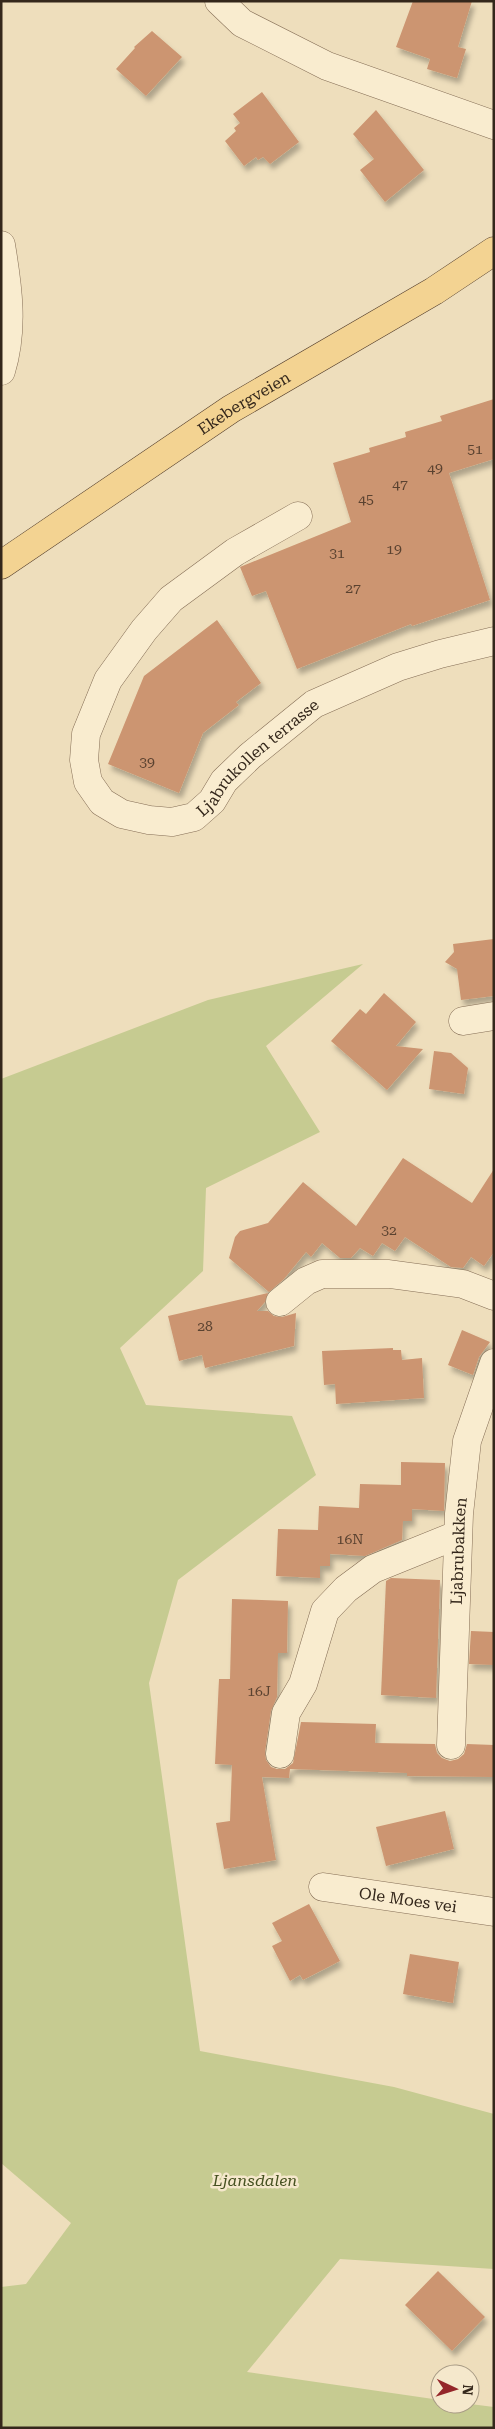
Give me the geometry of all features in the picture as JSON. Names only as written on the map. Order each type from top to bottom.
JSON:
[{"type":"main road","name":"Ekebergveien","points":[[1,565],[231,409],[434,291],[494,251]]},
{"type":"street","points":[[219,1],[242,23],[327,66],[494,125]]},
{"type":"street","points":[[1,245],[9,312],[8,345],[1,371]]},
{"type":"street","name":"Ljabrukollen terrasse","points":[[298,516],[235,552],[171,599],[144,630],[108,680],[86,734],[84,760],[88,782],[102,802],[122,814],[149,820],[172,822],[194,817],[212,801],[224,781],[250,756],[314,704],[398,667],[440,654],[494,641]]},
{"type":"street","points":[[463,1020],[494,1016]]},
{"type":"street","points":[[280,1302],[306,1281],[322,1274],[389,1274],[463,1284],[494,1296]]},
{"type":"street","name":"Ljabrubakken","points":[[451,1745],[457,1534],[467,1440],[494,1363]]},
{"type":"street","points":[[280,1754],[286,1714],[303,1684],[325,1611],[346,1589],[373,1569],[457,1534]]},
{"type":"street","name":"Ole Moes vei","points":[[323,1887],[494,1912]]},
{"type":"green space","name":"Ljansdalen","points":[[363,964],[266,1046],[320,1132],[206,1188],[203,1271],[120,1348],[146,1405],[292,1416],[316,1475],[178,1580],[149,1683],[200,2051],[394,2087],[494,2114],[494,2269],[340,2259],[247,2372],[430,2399],[430,2414],[480,2414],[480,2405],[494,2407],[494,2428],[1,2428],[1,2287],[26,2284],[71,2223],[1,2163],[1,1079],[208,1000]]},
{"type":"building","points":[[413,1],[472,1],[458,47],[466,49],[457,78],[427,69],[430,59],[396,47]]},
{"type":"building","points":[[152,31],[182,57],[146,96],[116,69],[134,47]]},
{"type":"building","points":[[262,92],[299,142],[270,164],[263,157],[258,160],[256,157],[244,166],[225,141],[236,131],[234,128],[240,123],[233,114]]},
{"type":"building","points":[[376,110],[424,170],[385,202],[360,170],[374,159],[353,134]]},
{"type":"building","points":[[494,399],[494,459],[449,473],[490,600],[412,626],[411,624],[297,669],[266,591],[252,596],[240,567],[351,522],[333,463],[370,452],[369,448],[406,437],[405,432],[442,421],[440,416]]},
{"type":"building","points":[[217,620],[261,683],[236,702],[239,705],[203,733],[179,793],[108,764],[144,676]]},
{"type":"building","points":[[494,939],[494,996],[461,1000],[457,969],[445,962],[454,952],[453,944]]},
{"type":"building","points":[[384,993],[416,1022],[396,1046],[423,1049],[387,1090],[331,1041],[360,1009],[366,1014]]},
{"type":"building","points":[[434,1051],[451,1053],[468,1068],[464,1094],[429,1089]]},
{"type":"building","points":[[403,1158],[472,1203],[494,1169],[494,1252],[484,1266],[471,1257],[463,1268],[451,1267],[405,1237],[395,1251],[382,1243],[373,1256],[360,1248],[351,1258],[340,1258],[322,1243],[311,1257],[306,1252],[284,1279],[269,1292],[229,1258],[235,1237],[240,1231],[268,1223],[303,1182],[356,1226]]},
{"type":"building","points":[[268,1293],[265,1302],[257,1311],[268,1311],[274,1316],[282,1317],[296,1313],[294,1346],[205,1368],[202,1355],[179,1361],[168,1316]]},
{"type":"building","points":[[462,1330],[490,1342],[479,1357],[473,1375],[448,1365]]},
{"type":"building","points":[[393,1348],[393,1350],[401,1350],[402,1360],[422,1358],[424,1398],[336,1404],[335,1384],[324,1385],[322,1351]]},
{"type":"building","points":[[401,1462],[445,1463],[444,1511],[412,1509],[412,1521],[403,1521],[402,1540],[365,1556],[330,1554],[330,1566],[320,1566],[320,1578],[276,1576],[278,1529],[318,1530],[319,1506],[359,1508],[360,1484],[401,1485]]},
{"type":"building","points":[[391,1578],[440,1580],[436,1698],[381,1695],[386,1581]]},
{"type":"building","points":[[232,1599],[288,1601],[287,1653],[278,1653],[277,1697],[271,1711],[265,1752],[266,1760],[271,1767],[285,1769],[293,1763],[301,1722],[376,1724],[375,1743],[435,1744],[437,1753],[442,1758],[450,1761],[458,1759],[464,1754],[467,1744],[494,1745],[494,1777],[407,1776],[407,1773],[290,1769],[289,1778],[262,1777],[276,1860],[224,1869],[216,1823],[230,1821],[232,1765],[215,1764],[219,1679],[230,1679]]},
{"type":"building","points":[[471,1631],[494,1632],[494,1665],[469,1664]]},
{"type":"building","points":[[445,1811],[454,1849],[386,1866],[376,1827]]},
{"type":"building","points":[[309,1904],[340,1961],[303,1980],[300,1975],[290,1981],[272,1946],[282,1941],[272,1923]]},
{"type":"building","points":[[410,1954],[459,1962],[453,2003],[403,1994]]},
{"type":"building","points":[[438,2271],[485,2317],[452,2351],[405,2305]]}]
